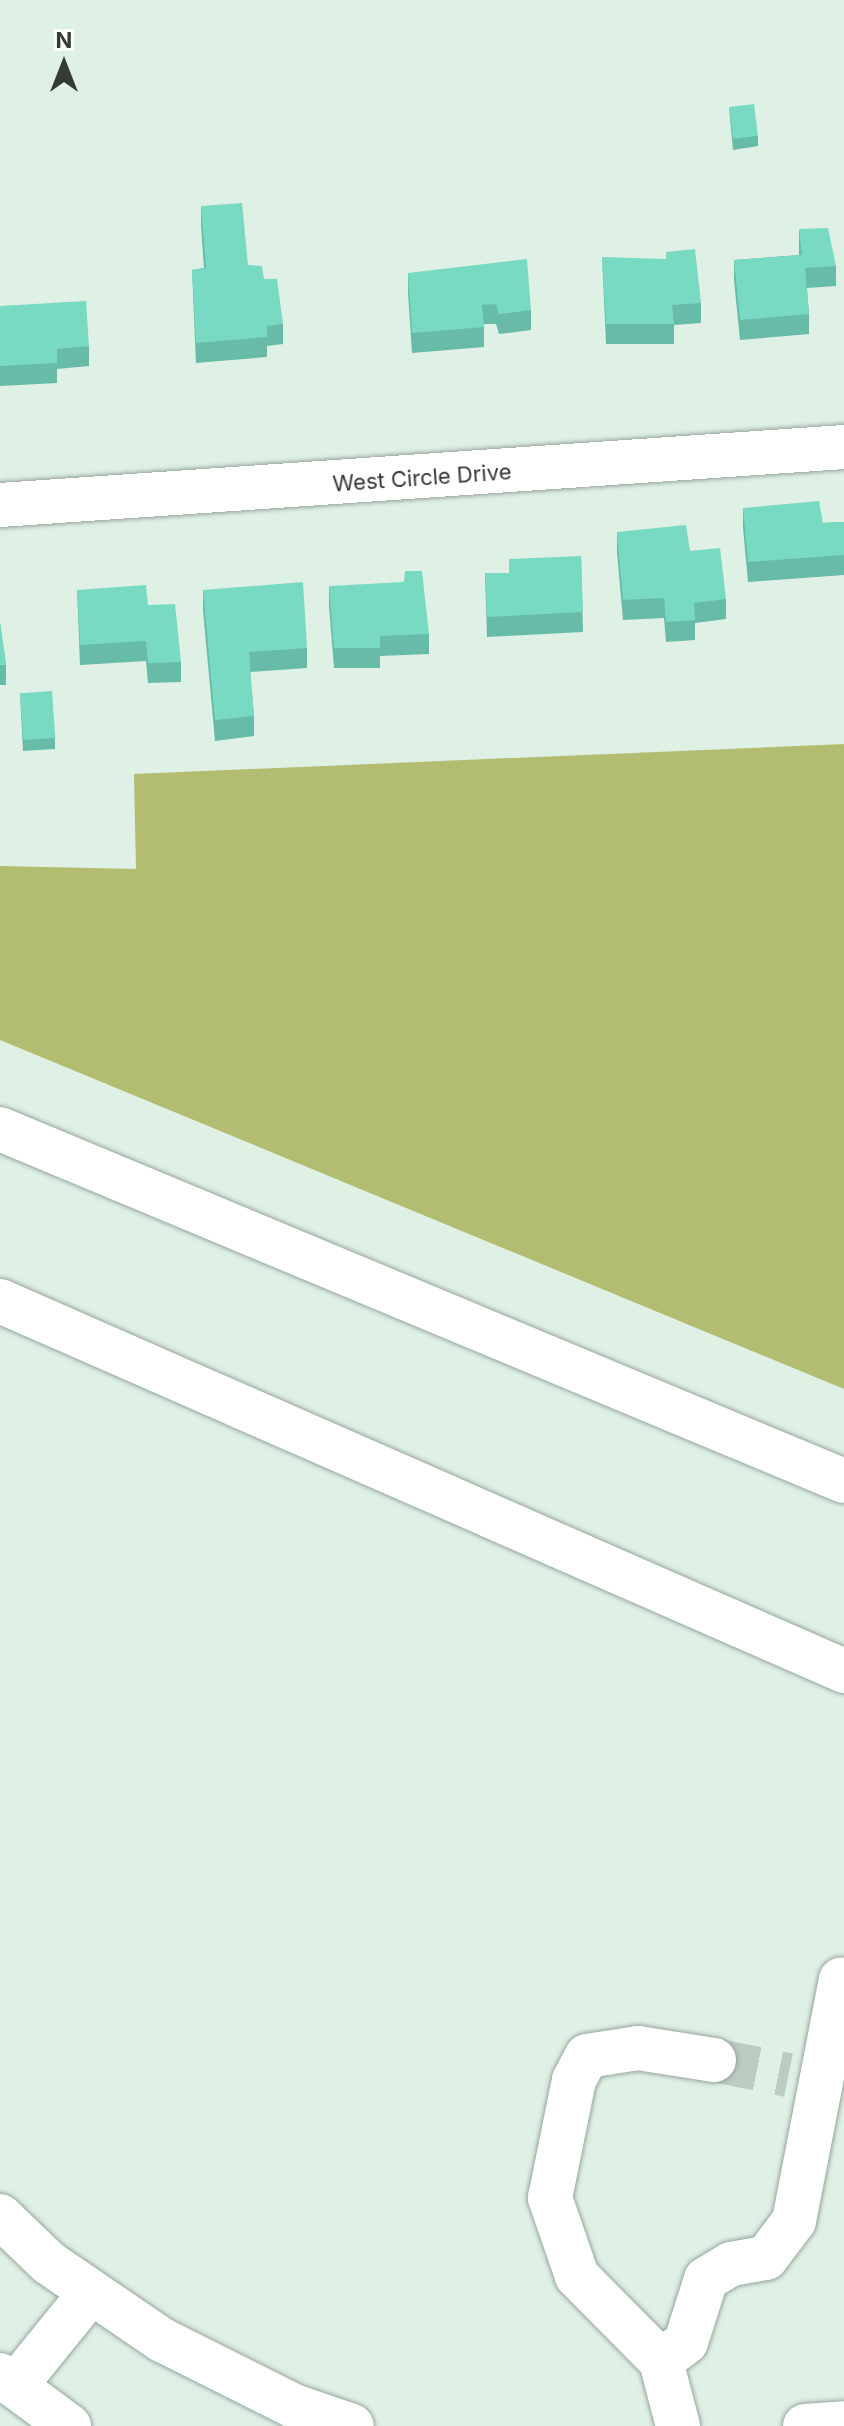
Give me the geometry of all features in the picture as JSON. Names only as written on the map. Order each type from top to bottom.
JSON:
[{"type":"main road","name":"West Circle Drive","points":[[0,505],[844,447]]},
{"type":"main road","points":[[0,1129],[844,1481]]},
{"type":"main road","points":[[0,1301],[844,1671]]},
{"type":"main road","points":[[661,2361],[686,2342],[706,2279],[731,2264],[766,2258],[787,2233],[805,2079],[841,1980]]},
{"type":"main road","points":[[678,2426],[661,2361],[577,2276],[550,2198],[574,2080],[587,2056],[638,2048],[714,2060]]},
{"type":"main road","points":[[0,2216],[91,2292],[162,2340],[294,2406],[352,2426]]},
{"type":"main road","points":[[69,2426],[7,2380],[91,2292]]},
{"type":"main road","points":[[805,2426],[844,2423]]},
{"type":"green space","points":[[844,744],[844,1389],[0,1040],[0,866],[136,869],[134,774]]},
{"type":"building","points":[[754,104],[758,136],[733,139],[729,107]]},
{"type":"building","points":[[242,203],[248,265],[262,266],[264,279],[277,279],[283,324],[267,326],[267,337],[196,343],[192,270],[206,268],[201,206]]},
{"type":"building","points":[[828,228],[836,266],[805,268],[809,314],[740,320],[734,260],[802,255],[799,229]]},
{"type":"building","points":[[695,249],[701,303],[672,305],[674,324],[606,324],[602,257],[666,259],[666,252]]},
{"type":"building","points":[[527,259],[531,310],[499,314],[496,304],[482,305],[484,327],[412,333],[408,273]]},
{"type":"building","points":[[86,301],[89,346],[57,349],[57,363],[0,366],[0,306]]},
{"type":"building","points":[[819,501],[823,523],[844,522],[844,555],[748,562],[743,508]]},
{"type":"building","points":[[686,525],[690,551],[720,548],[726,599],[694,603],[695,620],[666,622],[664,598],[623,600],[617,532]]},
{"type":"building","points":[[581,556],[583,612],[487,617],[485,573],[509,573],[509,559]]},
{"type":"building","points":[[405,571],[422,571],[429,634],[380,636],[380,648],[334,648],[329,586],[404,582]]},
{"type":"building","points":[[303,582],[307,648],[249,652],[254,716],[215,720],[203,590]]},
{"type":"building","points":[[146,585],[148,605],[175,604],[181,662],[148,663],[146,641],[80,645],[77,590]]},
{"type":"building","points":[[0,622],[6,665],[0,665]]},
{"type":"building","points":[[52,691],[55,738],[23,740],[20,693]]},
{"type":"tunnel","points":[[714,2060],[788,2075]]}]
